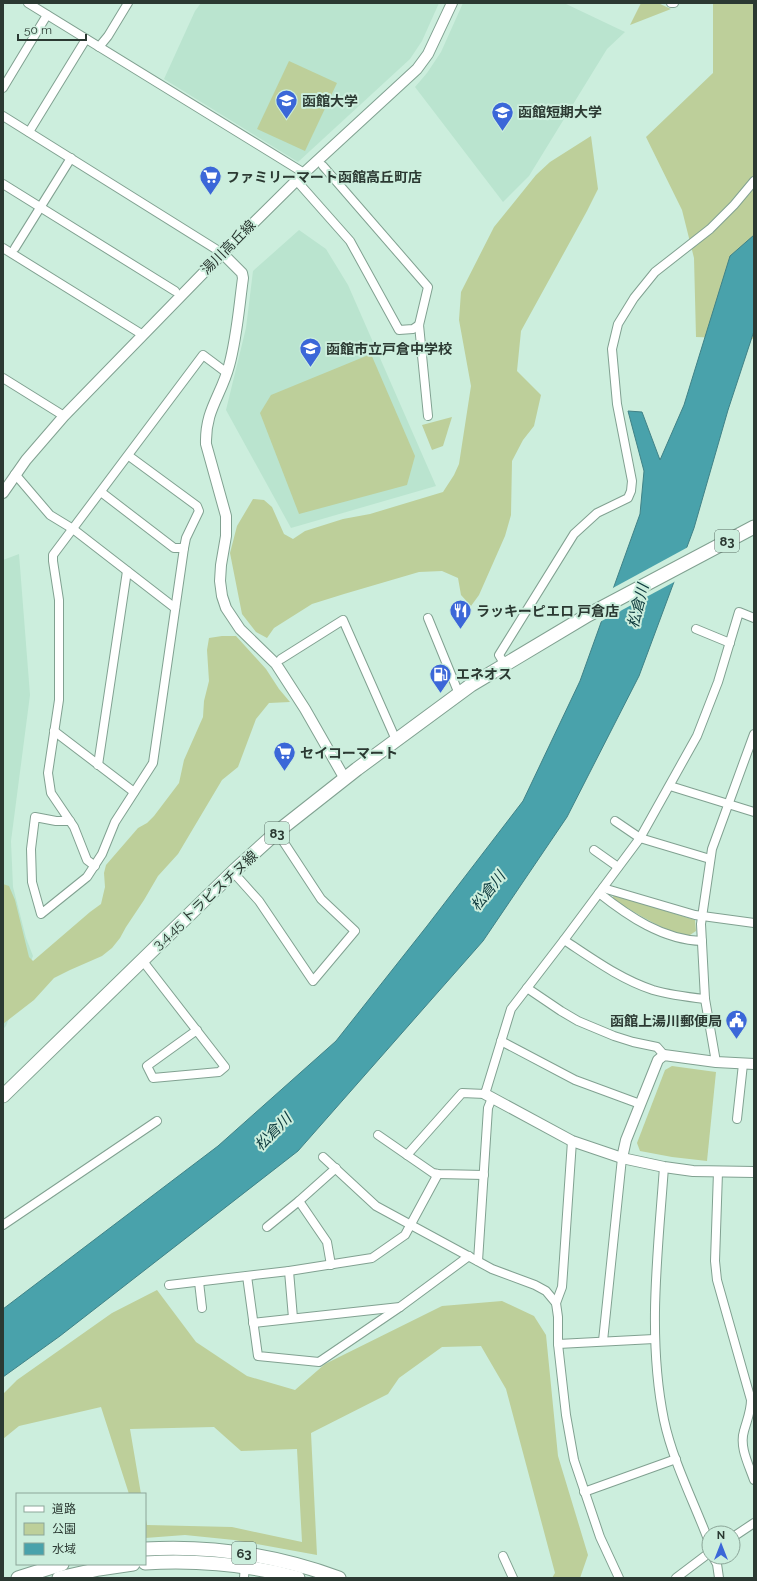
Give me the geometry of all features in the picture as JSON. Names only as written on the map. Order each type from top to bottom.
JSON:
[{"type":"main road","name":"3.4.45 トラピスチヌ線","points":[[3,1096],[232,872],[277,832],[396,740],[471,685],[588,616],[754,527]]},
{"type":"main road","name":"63","points":[[146,1549],[204,1549],[245,1566],[286,1561],[339,1578]]},
{"type":"main road","name":"63","points":[[146,1563],[191,1562],[245,1566],[298,1578]]},
{"type":"main road","points":[[18,1578],[43,1574],[60,1565]]},
{"type":"main road","points":[[59,1578],[99,1568],[124,1565]]},
{"type":"street","points":[[28,3],[304,173]]},
{"type":"street","points":[[99,47],[108,36],[128,3]]},
{"type":"street","name":"湯川高丘線","points":[[3,493],[15,474],[64,416],[222,253],[296,180],[417,69],[428,54],[452,3]]},
{"type":"street","points":[[3,88],[47,15]]},
{"type":"street","points":[[29,132],[86,39]]},
{"type":"street","points":[[3,116],[222,253],[242,273],[243,278],[232,354],[227,373],[211,409],[206,434],[206,444],[226,516],[226,536],[220,572],[222,596],[226,608],[235,623],[268,655],[287,680],[345,779]]},
{"type":"street","points":[[15,248],[70,158]]},
{"type":"street","points":[[323,166],[428,287],[419,325],[428,416]]},
{"type":"street","points":[[296,180],[350,241],[399,330],[413,329],[419,325]]},
{"type":"street","points":[[505,666],[499,655],[574,534],[597,513],[628,498],[631,492],[632,481],[617,404],[612,349],[618,324],[634,298],[655,272],[710,229],[754,182]]},
{"type":"street","points":[[3,184],[175,291]]},
{"type":"street","points":[[3,248],[144,334]]},
{"type":"street","points":[[95,866],[87,860],[74,827],[51,793],[48,773],[59,700],[59,600],[52,561],[53,555],[129,456],[203,355],[227,373]]},
{"type":"street","points":[[3,378],[64,416]]},
{"type":"street","points":[[70,821],[56,821],[35,817],[31,849],[32,882],[41,914],[87,877],[95,866],[115,822],[153,763],[184,548],[186,538],[199,511],[197,506],[129,456]]},
{"type":"street","points":[[15,474],[50,515],[73,529],[175,608]]},
{"type":"street","points":[[101,492],[174,548],[184,548]]},
{"type":"street","points":[[98,765],[127,571]]},
{"type":"street","points":[[478,1261],[488,1096],[510,1009],[564,940],[640,838],[697,736],[718,682],[739,612],[754,618]]},
{"type":"street","points":[[428,618],[459,694]]},
{"type":"street","points":[[281,659],[343,620],[396,740]]},
{"type":"street","points":[[696,629],[730,643]]},
{"type":"street","points":[[54,731],[134,792]]},
{"type":"street","points":[[716,1062],[705,999],[702,916],[710,858],[754,734]]},
{"type":"street","points":[[670,786],[754,812]]},
{"type":"street","points":[[615,821],[640,838],[710,858]]},
{"type":"street","points":[[232,872],[259,901],[313,981],[355,931],[321,899],[277,832]]},
{"type":"street","points":[[594,850],[618,867]]},
{"type":"street","points":[[600,890],[702,916],[754,923]]},
{"type":"street","points":[[600,890],[622,911],[657,930],[683,940],[702,941]]},
{"type":"street","points":[[564,940],[608,969],[634,982],[666,993],[705,999]]},
{"type":"street","points":[[142,960],[197,1030],[225,1067],[219,1072],[153,1078],[147,1066],[197,1030]]},
{"type":"street","points":[[527,988],[578,1021],[614,1036],[657,1047],[664,1055],[716,1062],[754,1064]]},
{"type":"street","points":[[501,1041],[575,1080],[640,1104]]},
{"type":"street","points":[[603,1341],[622,1158],[626,1140],[640,1104],[658,1060],[664,1055]]},
{"type":"street","points":[[737,1119],[743,1064]]},
{"type":"street","points":[[407,1154],[462,1093],[488,1096],[572,1141],[622,1158],[664,1167],[718,1172],[754,1172]]},
{"type":"street","points":[[3,1225],[157,1121]]},
{"type":"street","points":[[378,1136],[407,1154],[433,1173],[484,1176]]},
{"type":"street","points":[[572,1141],[562,1286],[556,1303],[558,1317],[558,1344],[566,1415],[574,1460],[600,1537],[619,1578]]},
{"type":"street","points":[[323,1157],[376,1206],[409,1229],[464,1259],[478,1261],[492,1269],[546,1291],[556,1303]]},
{"type":"street","points":[[664,1167],[654,1339],[659,1392],[665,1422],[676,1459],[702,1525]]},
{"type":"street","points":[[267,1227],[300,1201],[336,1168]]},
{"type":"street","points":[[718,1172],[716,1270],[720,1291],[751,1400],[750,1412],[742,1439],[744,1451],[754,1479]]},
{"type":"street","points":[[169,1285],[288,1271],[372,1258],[409,1229],[438,1174]]},
{"type":"street","points":[[300,1201],[327,1242],[331,1265]]},
{"type":"street","points":[[247,1276],[258,1356],[320,1362],[400,1307],[464,1259]]},
{"type":"street","points":[[288,1271],[293,1318]]},
{"type":"street","points":[[199,1282],[202,1308]]},
{"type":"street","points":[[254,1323],[400,1307]]},
{"type":"street","points":[[558,1344],[654,1339]]},
{"type":"street","points":[[584,1492],[676,1459]]},
{"type":"street","points":[[741,1531],[754,1522]]},
{"type":"street","points":[[503,1556],[513,1578]]},
{"type":"street","points":[[676,1578],[701,1559]]},
{"type":"street","points":[[717,1565],[719,1578]]},
{"type":"shaded area","name":"函館大学","points":[[201,3],[439,3],[422,41],[410,59],[298,162],[164,79],[195,11]]},
{"type":"shaded area","name":"函館短期大学","points":[[463,3],[564,3],[625,32],[607,49],[529,176],[503,202],[415,87],[427,73],[441,52]]},
{"type":"shaded area","name":"函館市立戸倉中学校","points":[[299,230],[326,249],[348,285],[436,486],[291,528],[226,410],[246,328],[253,271]]},
{"type":"shaded area","points":[[19,554],[30,695],[11,841],[13,887],[26,938],[33,956],[6,1026],[3,1029],[3,560]]},
{"type":"green space","points":[[641,3],[658,3],[671,9],[630,25]]},
{"type":"green space","points":[[713,3],[754,3],[754,339],[696,337],[694,258],[682,210],[646,137],[713,73]]},
{"type":"green space","points":[[289,61],[337,83],[305,151],[257,129]]},
{"type":"green space","points":[[591,136],[598,189],[521,331],[517,371],[541,395],[534,426],[523,440],[512,461],[511,515],[505,536],[479,595],[471,606],[461,595],[458,578],[442,571],[419,572],[312,604],[274,628],[267,638],[256,632],[242,614],[230,553],[237,526],[253,499],[264,500],[272,507],[284,534],[293,539],[305,531],[343,519],[370,514],[443,492],[459,464],[471,386],[459,320],[461,292],[494,227],[536,175],[550,162]]},
{"type":"green space","points":[[371,354],[415,456],[407,485],[299,514],[260,413],[271,395]]},
{"type":"green space","points":[[452,417],[443,446],[432,450],[422,425]]},
{"type":"green space","points":[[236,636],[266,669],[279,689],[290,702],[269,703],[256,719],[238,767],[222,780],[178,854],[158,876],[120,938],[112,948],[102,956],[54,978],[34,1000],[3,1024],[3,884],[9,886],[15,900],[29,957],[33,961],[101,904],[105,887],[104,873],[106,865],[138,828],[147,823],[154,816],[179,783],[184,760],[203,717],[204,701],[209,681],[207,650],[209,638]]},
{"type":"green space","points":[[614,895],[695,920],[696,931],[690,935],[683,935],[674,932],[639,915],[612,899]]},
{"type":"green space","points":[[672,1066],[716,1072],[707,1161],[672,1157],[640,1151],[637,1143],[665,1070]]},
{"type":"green space","points":[[157,1290],[196,1342],[247,1376],[295,1390],[325,1364],[442,1306],[502,1301],[534,1316],[546,1335],[558,1456],[588,1555],[580,1578],[552,1578],[555,1573],[506,1389],[481,1346],[442,1347],[399,1378],[388,1394],[311,1433],[317,1555],[234,1540],[185,1535],[146,1538],[146,1520],[147,1525],[232,1527],[302,1542],[297,1449],[241,1451],[214,1427],[130,1429],[141,1493],[129,1493],[101,1407],[19,1426],[3,1439],[3,1394],[17,1380],[112,1313]]},
{"type":"water","name":"松倉川","points":[[754,235],[754,331],[728,410],[694,528],[639,676],[567,817],[483,941],[298,1151],[60,1336],[3,1377],[3,1309],[218,1146],[336,1041],[523,801],[580,681],[640,514],[644,471],[628,411],[642,412],[660,460],[684,405],[730,256]]},
{"type":"pier","points":[[690,546],[676,581],[598,623],[611,589]]},
{"type":"place","name":"函館大学","points":[[287,120]]},
{"type":"place","name":"函館短期大学","points":[[503,132]]},
{"type":"place","name":"ファミリーマート函館高丘町店","points":[[210,196]]},
{"type":"place","name":"函館市立戸倉中学校","points":[[310,368]]},
{"type":"place","name":"ラッキーピエロ 戸倉店","points":[[460,630]]},
{"type":"place","name":"エネオス","points":[[440,694]]},
{"type":"place","name":"セイコーマート","points":[[285,772]]},
{"type":"place","name":"函館上湯川郵便局","points":[[737,1040]]}]
